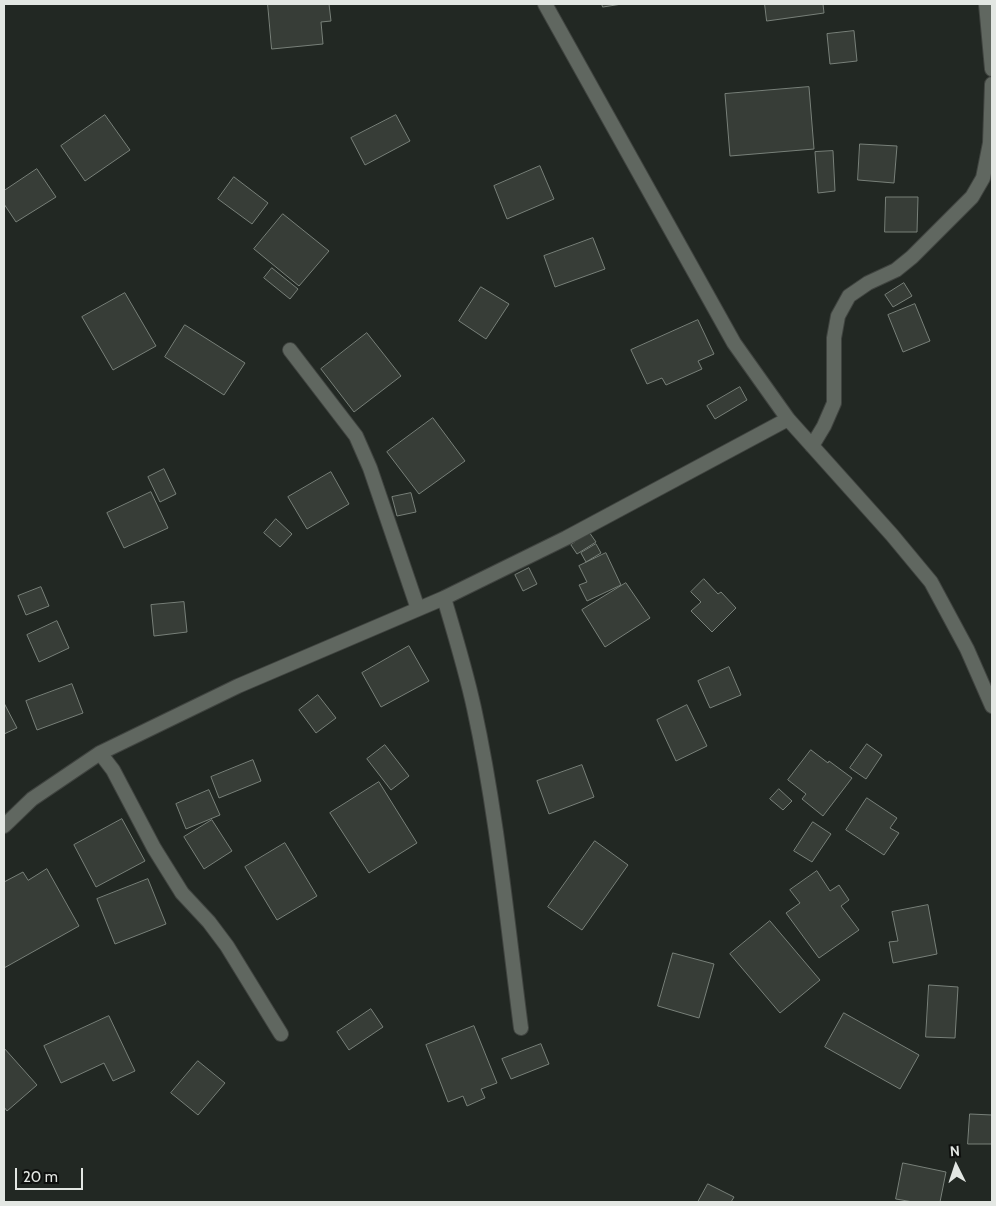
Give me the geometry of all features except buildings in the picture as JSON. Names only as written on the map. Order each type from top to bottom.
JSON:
[{"type":"street","points":[[545,4],[734,343],[788,419],[931,582],[967,649],[992,706]]},
{"type":"street","points":[[986,4],[992,68]]},
{"type":"street","points":[[812,446],[824,426],[834,403],[834,338],[838,316],[849,296],[868,283],[896,270],[912,257],[972,197],[983,178],[990,143],[992,84]]},
{"type":"street","points":[[290,350],[356,436],[370,468],[418,609]]},
{"type":"street","points":[[4,826],[32,799],[100,753],[238,686],[444,598],[566,538],[788,419]]},
{"type":"street","points":[[444,598],[468,683],[494,818],[521,1028]]},
{"type":"street","points":[[100,753],[112,770],[154,848],[182,892],[209,922],[227,946],[281,1034]]}]
